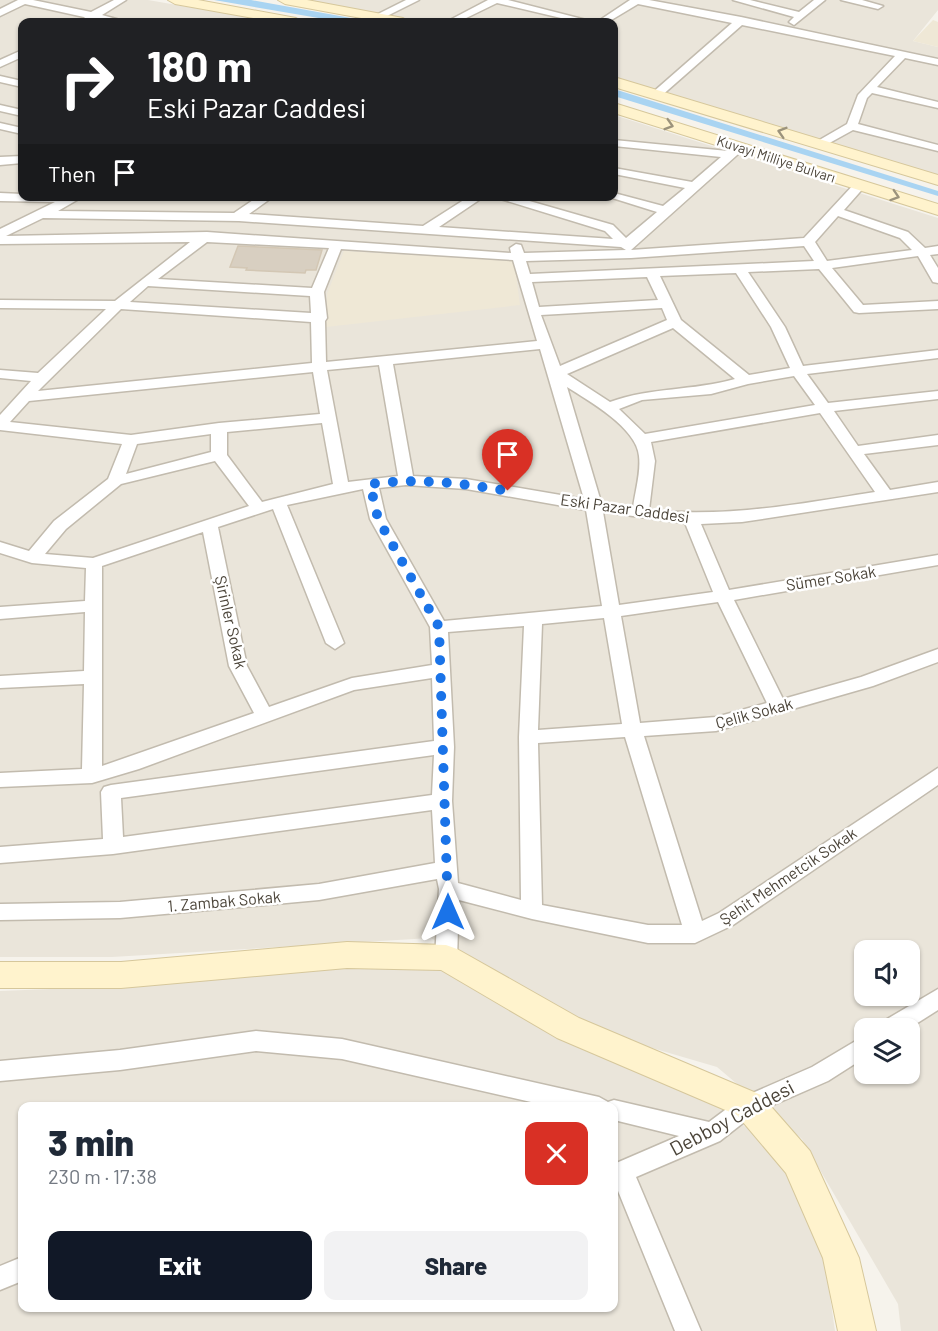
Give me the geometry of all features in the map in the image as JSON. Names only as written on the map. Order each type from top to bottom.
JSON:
[{"type":"main road","points":[[175,0],[274,18]]},
{"type":"main road","points":[[285,0],[382,18]]},
{"type":"main road","name":"Kuvayi Milliye Bulvarı","points":[[618,83],[938,180]]},
{"type":"main road","name":"Kuvayi Milliye Bulvarı","points":[[618,109],[736,151],[860,185],[938,210]]},
{"type":"main road","points":[[0,975],[121,975],[346,955],[446,958],[567,1028],[749,1105],[798,1162],[841,1257],[857,1331]]},
{"type":"street","points":[[0,13],[25,0],[103,18]]},
{"type":"street","points":[[89,18],[121,0]]},
{"type":"street","points":[[377,17],[414,0]]},
{"type":"street","points":[[459,18],[496,0],[573,18]]},
{"type":"street","points":[[608,18],[636,0],[699,9],[783,31],[938,62]]},
{"type":"street","points":[[738,0],[802,15]]},
{"type":"street","points":[[783,31],[819,0]]},
{"type":"street","points":[[846,0],[878,6]]},
{"type":"street","points":[[656,95],[741,20]]},
{"type":"street","points":[[0,48],[18,53]]},
{"type":"street","points":[[820,144],[852,126],[862,97],[902,55]]},
{"type":"street","points":[[0,64],[18,56]]},
{"type":"street","points":[[0,79],[18,83]]},
{"type":"street","points":[[870,89],[938,105]]},
{"type":"street","points":[[0,108],[18,112]]},
{"type":"street","points":[[0,126],[18,130]]},
{"type":"street","points":[[852,126],[938,148]]},
{"type":"street","points":[[618,143],[736,151]]},
{"type":"street","points":[[629,249],[666,211],[736,151]]},
{"type":"street","points":[[2,160],[18,160]]},
{"type":"street","points":[[618,172],[694,186]]},
{"type":"street","points":[[0,240],[204,238],[400,248],[519,257],[629,249],[808,242],[860,185]]},
{"type":"street","points":[[0,198],[18,196]]},
{"type":"street","points":[[618,198],[666,211]]},
{"type":"street","points":[[0,234],[68,201]]},
{"type":"street","points":[[0,425],[23,397],[115,305],[204,238],[261,201]]},
{"type":"street","points":[[400,248],[469,201]]},
{"type":"street","points":[[514,201],[609,228],[629,249]]},
{"type":"street","points":[[837,212],[904,235],[922,252],[938,279]]},
{"type":"street","points":[[40,214],[237,217],[512,236],[629,249]]},
{"type":"street","points":[[512,236],[526,278],[533,311],[556,373],[592,504],[632,728],[694,933]]},
{"type":"street","points":[[808,242],[823,265],[859,309],[938,305]]},
{"type":"street","points":[[336,246],[317,292],[320,318],[320,367],[341,487]]},
{"type":"street","points":[[526,278],[823,265],[938,250]]},
{"type":"street","points":[[739,268],[778,327],[798,371],[884,493]]},
{"type":"street","points":[[651,272],[675,322],[746,380]]},
{"type":"street","points":[[146,282],[317,292]]},
{"type":"street","points":[[0,304],[115,305],[320,318]]},
{"type":"street","points":[[533,311],[668,304]]},
{"type":"street","points":[[556,373],[675,322]]},
{"type":"street","points":[[23,397],[544,344]]},
{"type":"street","points":[[607,408],[640,396],[711,390],[746,380],[798,371],[938,354]]},
{"type":"street","points":[[385,360],[406,480]]},
{"type":"street","points":[[556,373],[607,408],[643,439],[647,454],[640,514]]},
{"type":"street","points":[[0,374],[42,378]]},
{"type":"street","points":[[643,439],[823,408],[938,395]]},
{"type":"street","points":[[0,425],[131,440],[219,428],[329,418]]},
{"type":"street","points":[[219,428],[219,455],[259,509]]},
{"type":"street","points":[[115,481],[131,440]]},
{"type":"street","points":[[854,451],[938,440]]},
{"type":"street","points":[[32,558],[60,525],[115,481],[219,455]]},
{"type":"street","name":"Eski Pazar Caddesi","points":[[0,548],[32,558],[94,563],[278,502],[341,487],[406,480],[466,484],[640,514],[691,519],[742,517],[884,493],[938,487]]},
{"type":"street","points":[[370,484],[378,519],[439,627],[444,747],[442,801],[447,879],[446,958]]},
{"type":"street","points":[[278,502],[335,643]]},
{"type":"street","points":[[691,519],[723,595],[778,707]]},
{"type":"street","name":"Şirinler Sokak","points":[[209,524],[238,666],[264,716]]},
{"type":"street","name":"Sümer Sokak","points":[[439,627],[533,621],[723,595],[938,560]]},
{"type":"street","points":[[92,776],[94,563]]},
{"type":"street","points":[[0,613],[94,606]]},
{"type":"street","points":[[532,911],[528,737],[533,621]]},
{"type":"street","name":"Çelik Sokak","points":[[528,737],[632,728],[716,724],[867,682],[938,655]]},
{"type":"street","points":[[0,780],[92,776],[352,684],[441,670]]},
{"type":"street","points":[[0,682],[93,677]]},
{"type":"street","points":[[113,846],[111,792],[444,747]]},
{"type":"street","name":"Şehit Mehmetcik Sokak","points":[[447,879],[532,911],[648,934],[694,933],[726,919],[938,775]]},
{"type":"street","points":[[0,855],[113,846],[442,801]]},
{"type":"street","name":"1. Zambak Sokak","points":[[0,912],[120,910],[447,879]]},
{"type":"street","points":[[907,1018],[938,998]]},
{"type":"street","points":[[0,1071],[120,1060],[256,1041],[342,1049],[576,1102]]},
{"type":"street","name":"Debboy Caddesi","points":[[688,1331],[618,1172],[712,1133],[749,1105],[820,1074],[854,1052]]},
{"type":"street","points":[[618,1111],[712,1133]]},
{"type":"street","points":[[0,1278],[18,1271]]},
{"type":"shaded area","points":[[0,0],[148,0],[252,18],[18,18],[18,201],[618,201],[618,116],[938,218],[938,1331],[901,1331],[898,1304],[802,1139],[717,1067],[594,1031],[431,938],[112,957],[0,957]]},
{"type":"shaded area","points":[[297,0],[938,0],[938,10],[913,41],[938,47],[938,177],[618,79],[618,18],[399,18]]},
{"type":"shaded area","points":[[933,20],[938,22],[938,47],[913,41]]},
{"type":"shaded area","points":[[344,251],[514,261],[520,305],[326,327],[327,294]]},
{"type":"shaded area","points":[[359,963],[448,968],[579,1048],[715,1103],[780,1154],[824,1255],[835,1331],[0,1331],[0,991],[126,986]]},
{"type":"water","points":[[214,0],[251,0],[351,18],[319,18]]},
{"type":"water","points":[[618,90],[938,191],[938,196],[618,97]]},
{"type":"building","points":[[238,246],[322,250],[316,270],[306,270],[305,273],[230,267]]},
{"type":"route","points":[[448,912],[449,889],[445,869],[442,801],[444,747],[439,627],[378,519],[370,484],[406,480],[466,484],[508,491]]}]
